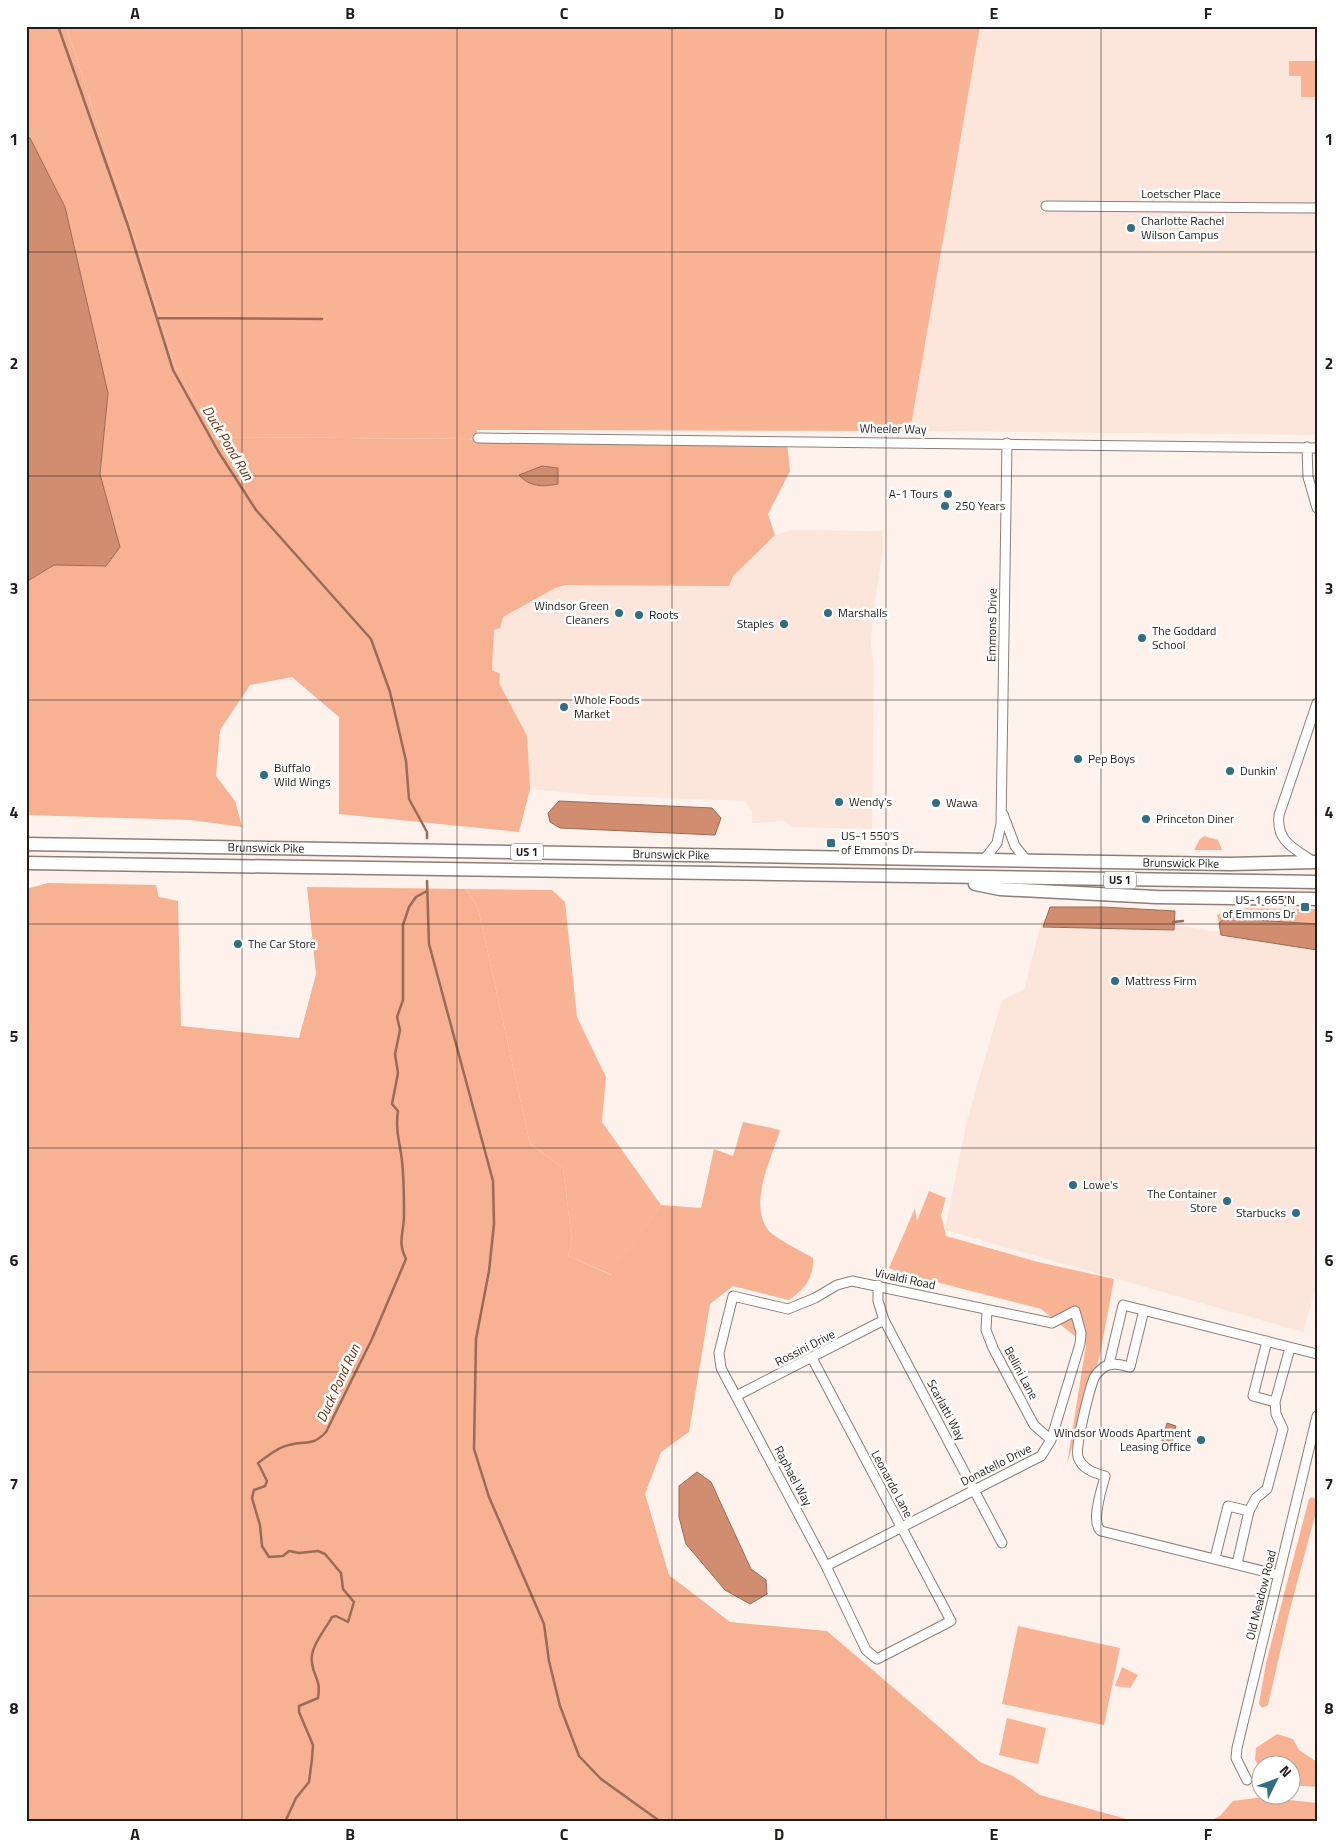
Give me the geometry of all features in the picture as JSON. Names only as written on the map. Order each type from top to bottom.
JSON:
[{"type":"highway","name":"Brunswick Pike","points":[[26,844],[1230,864],[1316,862]]},
{"type":"highway","name":"Brunswick Pike","points":[[26,863],[923,876],[1009,879],[1317,882]]},
{"type":"highway","points":[[923,876],[1000,889],[1156,897],[1317,899]]},
{"type":"street","name":"Loetscher Place","points":[[1046,206],[1317,208]]},
{"type":"street","name":"Wheeler Way","points":[[478,438],[1312,447]]},
{"type":"street","name":"Emmons Drive","points":[[984,860],[996,843],[1001,824],[1007,443]]},
{"type":"street","points":[[1312,447],[1309,484],[1317,508]]},
{"type":"street","points":[[1316,862],[1283,840],[1278,827],[1279,815],[1317,703]]},
{"type":"street","name":"Emmons Drive","points":[[1001,807],[1015,846],[1027,861]]},
{"type":"street","name":"Vivaldi Road","points":[[733,1296],[788,1309],[815,1298],[837,1285],[852,1281],[1052,1323],[1075,1311]]},
{"type":"street","name":"Scarlatti Way","points":[[878,1286],[878,1301],[884,1320],[1002,1543]]},
{"type":"street","name":"Raphael Way","points":[[733,1296],[719,1354],[721,1368],[826,1566],[866,1650],[877,1659]]},
{"type":"street","points":[[1109,1364],[1123,1305],[1317,1354]]},
{"type":"street","name":"Bellini Lane","points":[[987,1310],[986,1330],[993,1348],[1034,1425],[1051,1440]]},
{"type":"street","points":[[1144,1310],[1130,1367],[1109,1364],[1094,1378],[1077,1450],[1082,1466],[1092,1472],[1105,1476],[1095,1521],[1098,1529],[1101,1532],[1279,1575]]},
{"type":"street","name":"Donatello Drive","points":[[826,1566],[1041,1456],[1051,1440],[1080,1344],[1081,1333],[1075,1311]]},
{"type":"street","name":"Rossini Drive","points":[[736,1396],[884,1320]]},
{"type":"street","points":[[1267,1341],[1254,1396],[1275,1402]]},
{"type":"street","points":[[1237,1564],[1249,1511],[1256,1498],[1267,1489],[1283,1429],[1276,1414],[1275,1402],[1290,1348]]},
{"type":"street","name":"Leonardo Lane","points":[[812,1358],[951,1621],[877,1659]]},
{"type":"street","name":"Old Meadow Road","points":[[1247,1780],[1236,1758],[1237,1748],[1317,1416]]},
{"type":"street","points":[[1215,1558],[1228,1506],[1249,1511]]},
{"type":"shaded area","points":[[26,26],[66,26],[175,366],[216,437],[787,442],[790,471],[768,514],[775,535],[733,576],[729,586],[566,585],[555,588],[503,617],[500,628],[494,630],[492,670],[500,674],[499,683],[527,736],[530,789],[519,832],[339,814],[339,717],[292,677],[250,685],[220,730],[216,776],[235,801],[242,827],[191,820],[26,815],[26,582],[54,565],[106,566],[120,547],[100,474],[108,393],[30,138],[26,135]]},
{"type":"shaded area","points":[[66,26],[980,26],[910,431],[477,430],[477,438],[469,439],[216,437],[175,366]]},
{"type":"shaded area","name":"Charlotte Rachel Wilson Campus","points":[[980,26],[1317,26],[1317,435],[910,431]]},
{"type":"shaded area","points":[[1289,61],[1317,61],[1317,97],[1301,97],[1301,76],[1289,76]]},
{"type":"shaded area","points":[[26,135],[30,138],[65,207],[108,393],[100,474],[120,547],[106,566],[54,565],[26,582],[26,270],[28,268],[26,265]]},
{"type":"shaded area","points":[[542,466],[558,468],[558,484],[547,486],[532,484],[519,475]]},
{"type":"shaded area","points":[[792,530],[883,531],[883,551],[873,613],[871,645],[874,668],[872,829],[790,827],[786,821],[752,823],[752,811],[745,801],[593,795],[530,789],[527,736],[492,670],[494,630],[503,617],[555,588],[566,585],[733,576],[775,535]]},
{"type":"shaded area","points":[[559,801],[712,808],[721,818],[715,835],[560,828],[550,822],[548,813]]},
{"type":"shaded area","points":[[1204,836],[1218,840],[1222,850],[1194,850],[1200,839]]},
{"type":"shaded area","points":[[48,883],[156,885],[159,897],[178,901],[181,1026],[299,1038],[316,974],[307,887],[466,889],[478,908],[530,1144],[563,1168],[572,1242],[568,1256],[611,1275],[661,1205],[701,1208],[714,1149],[733,1156],[743,1122],[780,1130],[767,1167],[761,1193],[762,1219],[771,1233],[813,1258],[812,1271],[804,1287],[789,1300],[733,1286],[710,1304],[689,1432],[661,1452],[645,1494],[669,1575],[730,1622],[827,1631],[980,1762],[1013,1776],[1040,1795],[1137,1822],[26,1822],[26,889]]},
{"type":"shaded area","points":[[466,889],[552,890],[565,902],[577,1017],[606,1077],[602,1122],[661,1205],[612,1275],[568,1256],[572,1242],[563,1168],[530,1144],[478,908]]},
{"type":"shaded area","points":[[1050,907],[1103,907],[1175,911],[1174,930],[1043,927]]},
{"type":"shaded area","points":[[1233,908],[1317,909],[1317,924],[1225,918],[1219,923],[1217,915]]},
{"type":"shaded area","points":[[1225,918],[1317,924],[1317,950],[1221,935],[1219,923]]},
{"type":"shaded area","points":[[1042,920],[1184,926],[1211,931],[1317,936],[1317,1284],[1303,1332],[945,1230],[967,1120],[998,1014],[1003,1000],[1024,989]]},
{"type":"shaded area","points":[[929,1191],[946,1198],[941,1215],[946,1236],[1038,1262],[1114,1279],[1100,1355],[1067,1464],[1086,1345],[1041,1309],[901,1273],[889,1268],[915,1208],[917,1221]]},
{"type":"shaded area","points":[[1167,1423],[1176,1426],[1172,1443],[1162,1441]]},
{"type":"shaded area","points":[[697,1472],[711,1482],[751,1569],[766,1580],[767,1594],[750,1604],[725,1590],[686,1544],[679,1517],[679,1486]]},
{"type":"shaded area","points":[[1312,1497],[1317,1500],[1317,1508],[1289,1613],[1268,1705],[1262,1708],[1259,1704],[1266,1663],[1309,1499]]},
{"type":"shaded area","points":[[1018,1626],[1120,1648],[1104,1725],[1002,1704]]},
{"type":"shaded area","points":[[1122,1667],[1138,1675],[1130,1688],[1115,1686]]},
{"type":"shaded area","points":[[1007,1718],[1046,1728],[1038,1764],[999,1755]]},
{"type":"shaded area","points":[[1277,1734],[1293,1739],[1299,1750],[1317,1762],[1317,1787],[1300,1786],[1300,1756],[1255,1756],[1256,1748]]},
{"type":"shaded area","points":[[1250,1799],[1250,1806],[1300,1806],[1300,1801],[1317,1803],[1317,1822],[1208,1822],[1220,1816],[1233,1801]]},
{"type":"waterway","name":"Duck Pond Run","points":[[58,26],[128,226],[173,370],[218,451],[256,510],[371,639],[390,692],[406,761],[409,799],[427,832],[427,838]]},
{"type":"waterway","points":[[157,318],[322,319]]},
{"type":"waterway","points":[[427,881],[429,944],[493,1181],[494,1224],[489,1271],[476,1339],[474,1449],[489,1497],[544,1624],[549,1661],[560,1706],[579,1756],[601,1779],[661,1822]]},
{"type":"waterway","name":"Duck Pond Run","points":[[285,1822],[296,1798],[309,1782],[313,1745],[299,1712],[299,1706],[318,1698],[318,1682],[312,1663],[313,1651],[332,1617],[336,1616],[348,1622],[354,1602],[343,1589],[341,1573],[325,1554],[318,1551],[299,1553],[289,1551],[283,1556],[269,1557],[262,1546],[260,1525],[252,1498],[254,1490],[265,1486],[267,1481],[258,1463],[280,1448],[317,1440],[326,1432],[372,1339],[406,1259],[401,1242],[404,1188],[397,1130],[398,1111],[392,1104],[398,1073],[395,1054],[400,1030],[397,1017],[403,1000],[403,925],[409,907],[416,897],[427,891]]},
{"type":"waterway","points":[[1173,922],[1183,921]]},
{"type":"place","name":"Charlotte Rachel Wilson Campus","points":[[1131,228]]},
{"type":"place","name":"A-1 Tours","points":[[948,494]]},
{"type":"place","name":"250 Years","points":[[945,506]]},
{"type":"place","name":"Windsor Green Cleaners","points":[[619,613]]},
{"type":"place","name":"Marshalls","points":[[828,613]]},
{"type":"place","name":"Roots","points":[[639,615]]},
{"type":"place","name":"Staples","points":[[784,624]]},
{"type":"place","name":"The Goddard School","points":[[1142,638]]},
{"type":"place","name":"Whole Foods Market","points":[[564,707]]},
{"type":"place","name":"Pep Boys","points":[[1078,759]]},
{"type":"place","name":"Dunkin'","points":[[1230,771]]},
{"type":"place","name":"Buffalo Wild Wings","points":[[264,775]]},
{"type":"place","name":"Wendy's","points":[[839,802]]},
{"type":"place","name":"Wawa","points":[[936,803]]},
{"type":"place","name":"Princeton Diner","points":[[1146,819]]},
{"type":"place","name":"US-1 550'S of Emmons Dr","points":[[831,843]]},
{"type":"place","name":"US-1 665'N of Emmons Dr","points":[[1305,907]]},
{"type":"place","name":"The Car Store","points":[[238,944]]},
{"type":"place","name":"Mattress Firm","points":[[1115,981]]},
{"type":"place","name":"Lowe's","points":[[1073,1185]]},
{"type":"place","name":"The Container Store","points":[[1227,1201]]},
{"type":"place","name":"Starbucks","points":[[1296,1213]]},
{"type":"place","name":"Windsor Woods Apartment Leasing Office","points":[[1201,1440]]}]
